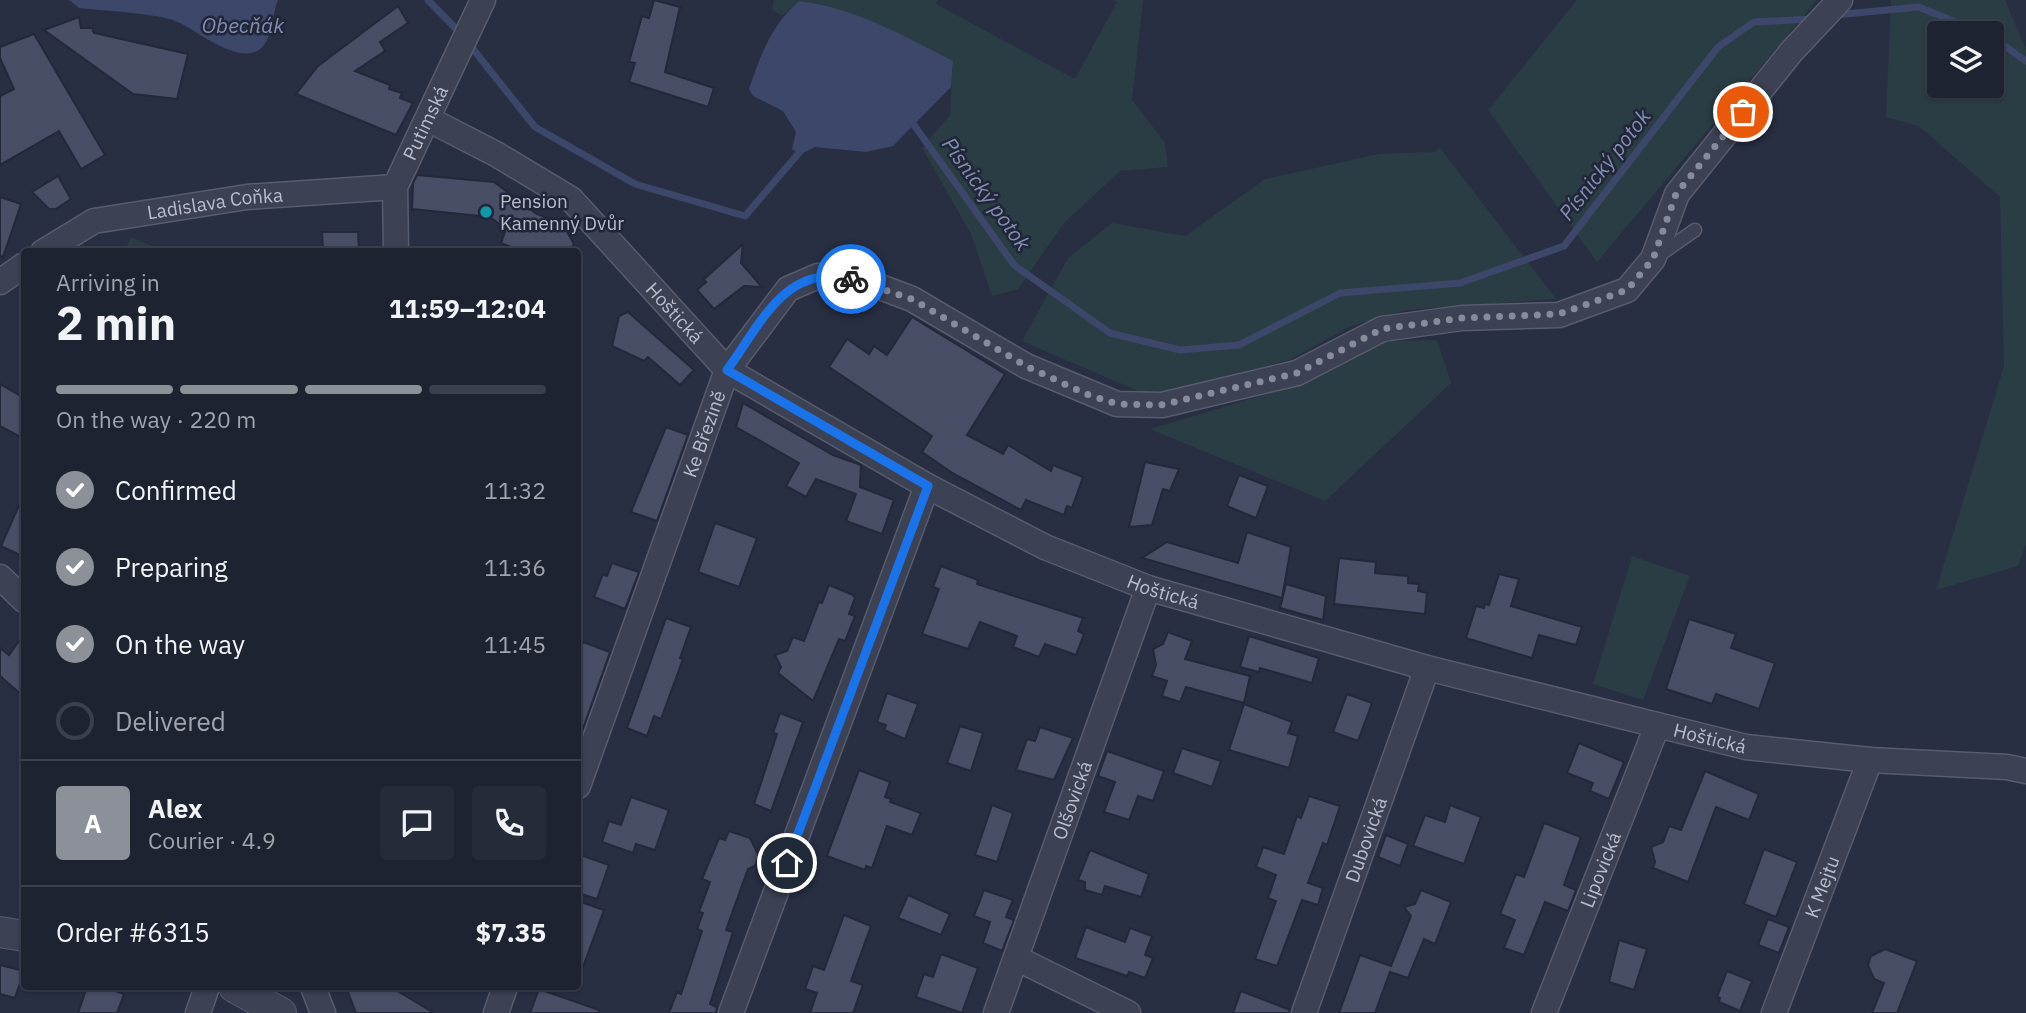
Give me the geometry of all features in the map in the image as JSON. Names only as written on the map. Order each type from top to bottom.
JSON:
[{"type":"street","name":"Ke Březině","points":[[581,778],[727,370],[788,289],[818,276],[838,275],[867,282],[912,299],[1026,366],[1086,394],[1117,404],[1161,405],[1297,373],[1382,329],[1462,318],[1559,314],[1627,290],[1653,259],[1676,194],[1808,33],[1837,3]]},
{"type":"street","name":"Putimská","points":[[396,248],[395,187],[428,119],[470,19]]},
{"type":"street","name":"Hoštická","points":[[428,119],[496,154],[571,199],[727,370],[928,486],[1045,547],[1148,588],[1427,668],[1746,747],[1870,760],[2007,767],[2026,771]]},
{"type":"street","name":"Ladislava Coňka","points":[[50,248],[94,221],[247,197],[395,187]]},
{"type":"street","points":[[0,282],[21,267]]},
{"type":"street","points":[[731,1013],[928,486]]},
{"type":"street","points":[[0,577],[21,597]]},
{"type":"street","name":"Olšovická","points":[[996,1013],[1148,588]]},
{"type":"street","name":"Dubovická","points":[[1304,1013],[1427,668]]},
{"type":"street","name":"Lipovická","points":[[1544,1013],[1657,726]]},
{"type":"street","name":"K Mejtu","points":[[1774,1013],[1870,760]]},
{"type":"street","points":[[0,932],[21,936]]},
{"type":"street","points":[[1016,958],[1128,1013]]},
{"type":"street","points":[[198,1013],[206,990]]},
{"type":"street","points":[[239,990],[281,1013]]},
{"type":"street","points":[[314,990],[323,1013]]},
{"type":"street","points":[[496,1013],[505,990]]},
{"type":"lane","points":[[1653,259],[1695,230]]},
{"type":"shaded area","points":[[774,0],[938,0],[936,4],[1075,79],[1117,2],[1114,0],[1143,0],[1132,100],[1165,143],[1168,167],[1120,171],[1064,223],[1018,289],[992,296],[971,234],[922,148],[950,115],[953,61],[878,24],[839,9],[799,1],[782,16],[772,9]]},
{"type":"shaded area","points":[[1577,0],[1817,0],[1597,262],[1488,110]]},
{"type":"shaded area","points":[[1891,0],[2005,0],[2026,49],[2026,544],[2018,566],[1936,590],[2004,366],[2000,197],[1919,126],[1886,117]]},
{"type":"shaded area","points":[[1440,148],[1556,299],[1406,310],[1351,326],[1289,360],[1152,397],[1022,341],[1068,258],[1112,223],[1185,236],[1265,179],[1379,154],[1434,152]]},
{"type":"shaded area","points":[[131,237],[157,248],[126,248]]},
{"type":"shaded area","points":[[1437,340],[1451,383],[1325,501],[1150,429],[1294,386],[1381,341]]},
{"type":"shaded area","points":[[1632,556],[1690,576],[1643,700],[1593,684]]},
{"type":"water","name":"Obecňák","points":[[69,0],[278,0],[264,46],[250,53],[240,53],[218,45],[171,20],[79,8]]},
{"type":"water","points":[[799,1],[859,16],[953,61],[951,87],[893,146],[866,152],[815,147],[799,155],[792,149],[796,132],[783,111],[753,96],[749,89],[774,30]]},
{"type":"building","points":[[654,0],[680,7],[665,72],[714,88],[708,107],[629,82],[635,63],[629,62],[642,16],[649,18]]},
{"type":"building","points":[[398,6],[408,23],[380,42],[385,51],[355,71],[390,85],[389,89],[402,93],[400,98],[413,103],[396,135],[296,94],[318,66]]},
{"type":"building","points":[[79,17],[81,28],[92,28],[94,33],[188,54],[177,99],[133,94],[44,30]]},
{"type":"building","points":[[34,34],[105,155],[81,169],[59,131],[0,165],[0,96],[14,89],[0,58],[0,47]]},
{"type":"building","name":"Pension Kamenný Dvůr","points":[[417,175],[494,182],[537,214],[562,223],[574,244],[571,248],[513,248],[501,243],[506,229],[490,217],[412,209],[413,183]]},
{"type":"building","points":[[58,176],[71,199],[56,209],[49,209],[32,192]]},
{"type":"building","points":[[0,197],[21,204],[3,257],[0,256]]},
{"type":"building","points":[[322,232],[358,232],[359,248],[323,248]]},
{"type":"building","points":[[743,244],[741,263],[762,287],[744,286],[714,309],[697,290],[706,282],[704,279]]},
{"type":"building","points":[[628,312],[694,370],[680,385],[648,357],[644,361],[612,346],[619,316]]},
{"type":"building","points":[[912,317],[1005,374],[967,435],[1003,454],[1008,445],[1051,471],[1053,465],[1083,477],[1072,508],[1067,506],[1064,515],[1026,500],[1021,510],[954,474],[922,452],[932,436],[829,367],[847,339],[869,354],[874,346],[887,355]]},
{"type":"building","points":[[0,384],[21,396],[21,437],[0,426]]},
{"type":"building","points":[[743,403],[833,455],[861,465],[860,487],[894,500],[882,534],[846,521],[856,494],[816,479],[806,497],[786,486],[799,463],[736,427]]},
{"type":"building","points":[[666,427],[688,435],[657,521],[631,512]]},
{"type":"building","points":[[1145,462],[1179,469],[1170,491],[1163,489],[1152,525],[1129,527]]},
{"type":"building","points":[[1239,475],[1268,486],[1256,518],[1227,506]]},
{"type":"building","points":[[21,501],[21,556],[1,546]]},
{"type":"building","points":[[715,523],[757,538],[739,587],[698,572]]},
{"type":"building","points":[[1247,532],[1291,547],[1282,598],[1142,558],[1167,542],[1238,563]]},
{"type":"building","points":[[1339,558],[1376,562],[1375,573],[1408,576],[1408,583],[1419,584],[1418,591],[1427,593],[1425,614],[1334,604]]},
{"type":"building","points":[[612,563],[639,572],[625,609],[594,597],[603,574],[607,576]]},
{"type":"building","points":[[941,566],[978,580],[977,584],[1083,618],[1078,631],[1084,634],[1076,655],[1045,644],[1039,657],[1013,647],[1017,636],[980,622],[968,649],[922,634],[939,589],[933,587]]},
{"type":"building","points":[[1499,574],[1519,579],[1511,606],[1582,627],[1576,645],[1539,635],[1532,658],[1466,638],[1476,606],[1484,608],[1485,604],[1489,605]]},
{"type":"building","points":[[1286,584],[1326,596],[1323,620],[1280,608]]},
{"type":"building","points":[[829,585],[853,595],[855,598],[849,614],[855,616],[845,641],[839,639],[813,701],[778,673],[781,667],[775,655],[787,651],[793,637],[804,641],[819,602],[822,603]]},
{"type":"building","points":[[666,618],[691,627],[680,658],[683,659],[661,719],[654,716],[647,736],[627,728]]},
{"type":"building","points":[[1689,619],[1736,634],[1731,648],[1775,663],[1759,709],[1716,694],[1712,704],[1666,689]]},
{"type":"building","points":[[1168,632],[1192,641],[1185,659],[1250,676],[1244,703],[1186,687],[1180,702],[1162,696],[1167,681],[1152,676],[1156,665],[1153,649],[1163,644]]},
{"type":"building","points":[[1249,636],[1319,658],[1312,683],[1260,668],[1259,672],[1240,667]]},
{"type":"building","points":[[21,638],[21,694],[0,676],[0,648],[9,655]]},
{"type":"building","points":[[583,642],[610,652],[581,734]]},
{"type":"building","points":[[887,693],[918,704],[905,739],[884,730],[886,725],[877,722]]},
{"type":"building","points":[[1347,694],[1372,703],[1358,741],[1333,732]]},
{"type":"building","points":[[1244,704],[1292,722],[1288,733],[1298,736],[1289,768],[1229,750]]},
{"type":"building","points":[[780,713],[803,722],[771,811],[754,804],[777,734],[773,733]]},
{"type":"building","points":[[960,726],[983,733],[971,771],[947,763]]},
{"type":"building","points":[[1040,727],[1073,738],[1054,780],[1016,770],[1027,739],[1035,741]]},
{"type":"building","points":[[1579,743],[1624,762],[1609,799],[1590,791],[1593,783],[1567,773]]},
{"type":"building","points":[[1182,748],[1221,761],[1212,787],[1173,773]]},
{"type":"building","points":[[1107,751],[1164,771],[1153,801],[1138,796],[1129,820],[1104,812],[1115,782],[1098,776]]},
{"type":"building","points":[[859,770],[890,782],[885,797],[891,799],[890,802],[921,813],[912,835],[887,826],[872,868],[866,866],[865,870],[827,856]]},
{"type":"building","points":[[1705,771],[1759,794],[1749,820],[1716,807],[1688,882],[1653,868],[1655,862],[1651,847],[1663,842],[1669,826],[1681,830]]},
{"type":"building","points":[[1309,796],[1340,806],[1327,845],[1323,843],[1308,883],[1323,888],[1318,905],[1302,900],[1277,966],[1255,959],[1276,901],[1268,898],[1276,875],[1256,867],[1263,847],[1284,854],[1297,816],[1301,818]]},
{"type":"building","points":[[631,797],[669,810],[655,850],[636,844],[633,853],[602,842],[609,821],[621,825]]},
{"type":"building","points":[[992,805],[1013,813],[997,862],[975,855]]},
{"type":"building","points":[[1450,805],[1481,817],[1464,864],[1413,846],[1425,815],[1445,822]]},
{"type":"building","points":[[1544,823],[1581,837],[1564,885],[1576,890],[1568,911],[1545,902],[1524,955],[1504,948],[1515,920],[1500,914],[1516,874],[1524,877]]},
{"type":"building","points":[[729,831],[750,838],[759,856],[755,866],[748,869],[726,930],[733,932],[710,1004],[717,1007],[716,1013],[669,1013],[677,992],[681,994],[702,931],[697,929],[703,913],[699,912],[710,882],[702,879],[719,838],[725,840]]},
{"type":"building","points":[[1386,835],[1408,844],[1400,866],[1378,857]]},
{"type":"building","points":[[1764,849],[1797,862],[1776,917],[1744,904]]},
{"type":"building","points":[[1090,850],[1149,874],[1141,897],[1105,886],[1102,895],[1085,890],[1085,882],[1078,880]]},
{"type":"building","points":[[581,855],[609,865],[597,899],[581,894]]},
{"type":"building","points":[[984,890],[1013,900],[1006,917],[1014,920],[1002,951],[983,943],[990,922],[974,916]]},
{"type":"building","points":[[1421,890],[1451,902],[1435,944],[1424,939],[1408,978],[1390,972],[1375,1013],[1339,1013],[1360,955],[1391,966],[1411,916],[1404,907],[1415,904]]},
{"type":"building","points":[[908,895],[950,914],[941,935],[898,918]]},
{"type":"building","points":[[581,902],[604,910],[581,972]]},
{"type":"building","points":[[844,915],[871,926],[851,981],[863,985],[853,1013],[810,1013],[817,993],[805,989],[813,966],[824,970]]},
{"type":"building","points":[[1768,919],[1789,927],[1779,953],[1758,945]]},
{"type":"building","points":[[1086,927],[1125,942],[1130,928],[1152,936],[1145,955],[1153,958],[1145,978],[1129,972],[1127,976],[1075,958]]},
{"type":"building","points":[[1619,940],[1647,949],[1634,990],[1609,982]]},
{"type":"building","points":[[1885,949],[1917,961],[1897,1013],[1872,1013],[1884,983],[1874,979],[1868,965],[1871,956]]},
{"type":"building","points":[[941,954],[978,968],[962,1013],[916,997],[924,974],[933,977]]},
{"type":"building","points":[[0,965],[21,970],[15,998],[0,994]]},
{"type":"building","points":[[1727,971],[1752,981],[1740,1011],[1719,1002],[1720,998],[1717,997]]},
{"type":"building","points":[[86,990],[113,990],[124,994],[117,1013],[78,1013]]},
{"type":"building","points":[[347,990],[396,990],[434,1013],[356,1013]]},
{"type":"building","points":[[539,990],[599,1010],[599,1013],[530,1013]]},
{"type":"building","points":[[1241,991],[1290,1010],[1289,1013],[1233,1013]]},
{"type":"waterway","name":"Písnický potok","points":[[428,0],[462,35]]},
{"type":"waterway","name":"Písnický potok","points":[[1835,15],[1919,7],[1953,21]]},
{"type":"waterway","name":"Písnický potok","points":[[909,118],[1014,265],[1110,333],[1180,350],[1239,345],[1340,293],[1460,283],[1564,246],[1718,47],[1754,22],[1813,19]]},
{"type":"waterway","name":"Písnický potok","points":[[469,44],[535,127],[635,184],[745,216],[804,147]]},
{"type":"waterway","name":"Písnický potok","points":[[2004,45],[2026,61]]},
{"type":"way so far","points":[[851,279],[867,282],[912,299],[1026,366],[1086,394],[1117,404],[1161,405],[1297,373],[1382,329],[1462,318],[1559,314],[1627,290],[1653,259],[1676,194],[1743,112]]},
{"type":"place","name":"Pension Kamenný Dvůr","points":[[486,212]]},
{"type":"route","points":[[787,863],[928,486],[727,370],[788,289],[803,280],[818,276],[838,275],[851,279]]}]
